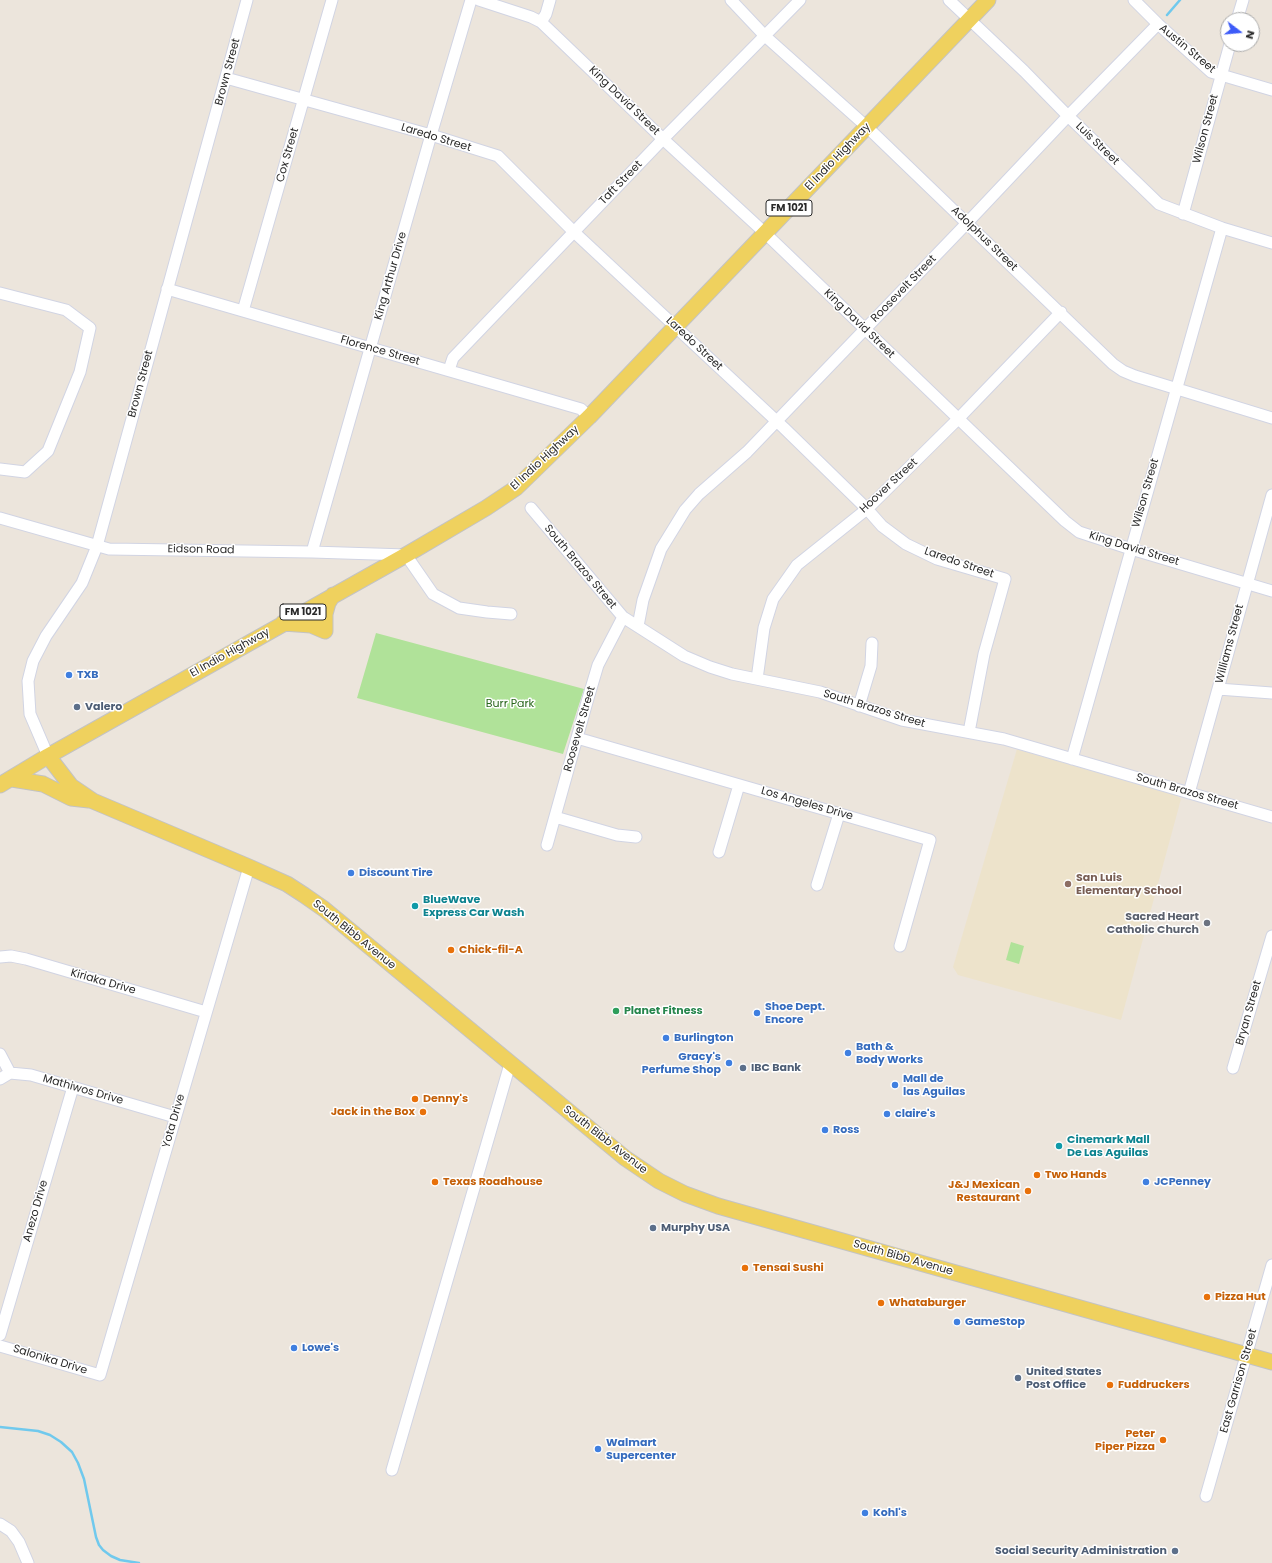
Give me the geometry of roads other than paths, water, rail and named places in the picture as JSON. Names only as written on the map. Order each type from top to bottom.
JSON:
[{"type":"main road","name":"El Indio Highway","points":[[6,782],[48,756],[406,555],[486,508],[516,488],[589,417],[988,0]]},
{"type":"main road","points":[[283,623],[311,625],[325,631],[325,614],[328,603],[333,595]]},
{"type":"main road","name":"South Bibb Avenue","points":[[48,756],[71,786],[94,801],[287,884],[324,909],[625,1158],[658,1181],[685,1194],[718,1206],[1272,1362]]},
{"type":"main road","points":[[6,782],[43,784],[71,798],[94,801]]},
{"type":"street","name":"Brown Street","points":[[48,756],[30,714],[28,681],[33,661],[46,636],[82,583],[97,546],[247,0]]},
{"type":"street","name":"Cox Street","points":[[243,311],[332,0]]},
{"type":"street","name":"King Arthur Drive","points":[[312,552],[471,0]]},
{"type":"street","name":"King David Street","points":[[480,0],[531,17],[541,22],[663,139],[765,233],[1065,522],[1079,532],[1272,591]]},
{"type":"street","points":[[541,22],[546,14],[550,0]]},
{"type":"street","name":"Adolphus Street","points":[[731,0],[765,36],[867,127],[1123,371],[1176,390],[1272,418]]},
{"type":"street","name":"Taft Street","points":[[449,370],[454,358],[663,139],[800,0]]},
{"type":"street","name":"Luis Street","points":[[949,0],[1024,71],[1159,204],[1222,228],[1272,243]]},
{"type":"street","name":"Austin Street","points":[[1134,0],[1211,72],[1272,90]]},
{"type":"street","points":[[1239,12],[1243,0]]},
{"type":"street","name":"Roosevelt Street","points":[[638,626],[643,600],[658,555],[672,529],[685,510],[699,494],[747,452],[1158,24]]},
{"type":"street","name":"Wilson Street","points":[[1183,214],[1228,52]]},
{"type":"street","name":"Laredo Street","points":[[226,78],[431,135],[498,156],[574,232],[784,428],[867,509],[882,526],[906,544],[938,558],[1005,579],[984,654],[969,732]]},
{"type":"street","name":"Wilson Street","points":[[1072,759],[1222,228]]},
{"type":"street","name":"Florence Street","points":[[167,289],[581,408],[589,417]]},
{"type":"street","points":[[0,293],[66,310],[90,328],[80,372],[48,452],[26,472],[0,469]]},
{"type":"street","name":"Hoover Street","points":[[757,679],[764,628],[774,599],[797,565],[867,509],[958,419],[1062,312]]},
{"type":"street","name":"Williams Street","points":[[1189,793],[1272,495]]},
{"type":"street","name":"South Brazos Street","points":[[531,508],[623,617],[684,656],[710,667],[757,679],[820,692],[902,720],[933,727],[1004,739],[1272,816]]},
{"type":"street","name":"Eidson Road","points":[[0,518],[109,549],[406,555]]},
{"type":"street","points":[[406,555],[433,594],[459,608],[511,614]]},
{"type":"street","name":"Roosevelt Street","points":[[547,845],[598,666],[623,617]]},
{"type":"street","points":[[859,706],[871,666],[872,643]]},
{"type":"street","points":[[1218,689],[1272,693]]},
{"type":"street","name":"Los Angeles Drive","points":[[577,738],[930,840],[900,946]]},
{"type":"street","points":[[719,852],[739,785]]},
{"type":"street","points":[[817,885],[839,814]]},
{"type":"street","points":[[555,817],[617,835],[636,837]]},
{"type":"street","name":"Yota Drive","points":[[100,1375],[249,867]]},
{"type":"street","name":"Bryan Street","points":[[1233,1068],[1272,936]]},
{"type":"street","name":"Kiriaka Drive","points":[[0,957],[11,956],[26,959],[206,1012]]},
{"type":"street","points":[[0,1054],[10,1073],[0,1079]]},
{"type":"street","points":[[392,1470],[510,1064]]},
{"type":"street","name":"Mathiwos Drive","points":[[10,1073],[31,1075],[175,1117]]},
{"type":"street","name":"Anezo Drive","points":[[0,1335],[72,1087]]},
{"type":"street","name":"East Garrison Street","points":[[1206,1496],[1272,1265]]},
{"type":"street","name":"Salonika Drive","points":[[0,1346],[100,1375]]},
{"type":"street","points":[[0,1524],[11,1531],[19,1542],[28,1563]]},
{"type":"waterway","points":[[1167,15],[1180,0]]},
{"type":"waterway","points":[[0,1427],[38,1431],[50,1435],[72,1452],[84,1479],[99,1545],[111,1556],[120,1560],[139,1563]]},
{"type":"place","name":"TXB","points":[[69,675]]},
{"type":"place","name":"Valero","points":[[77,707]]},
{"type":"place","name":"Discount Tire","points":[[351,873]]},
{"type":"place","name":"San Luis Elementary School","points":[[1068,884]]},
{"type":"place","name":"BlueWave Express Car Wash","points":[[415,906]]},
{"type":"place","name":"Sacred Heart Catholic Church","points":[[1207,923]]},
{"type":"place","name":"Chick-fil-A","points":[[451,950]]},
{"type":"place","name":"Planet Fitness","points":[[616,1011]]},
{"type":"place","name":"Shoe Dept. Encore","points":[[757,1013]]},
{"type":"place","name":"Burlington","points":[[666,1038]]},
{"type":"place","name":"Bath & Body Works","points":[[848,1053]]},
{"type":"place","name":"Gracy's Perfume Shop","points":[[729,1063]]},
{"type":"place","name":"IBC Bank","points":[[743,1068]]},
{"type":"place","name":"Mall de las Aguilas","points":[[895,1085]]},
{"type":"place","name":"Denny's","points":[[415,1099]]},
{"type":"place","name":"Jack in the Box","points":[[423,1112]]},
{"type":"place","name":"claire's","points":[[887,1114]]},
{"type":"place","name":"Ross","points":[[825,1130]]},
{"type":"place","name":"Cinemark Mall De Las Aguilas","points":[[1059,1146]]},
{"type":"place","name":"Two Hands","points":[[1037,1175]]},
{"type":"place","name":"Texas Roadhouse","points":[[435,1182]]},
{"type":"place","name":"JCPenney","points":[[1146,1182]]},
{"type":"place","name":"J&J Mexican Restaurant","points":[[1028,1191]]},
{"type":"place","name":"Murphy USA","points":[[653,1228]]},
{"type":"place","name":"Tensai Sushi","points":[[745,1268]]},
{"type":"place","name":"Pizza Hut","points":[[1207,1297]]},
{"type":"place","name":"Whataburger","points":[[881,1303]]},
{"type":"place","name":"GameStop","points":[[957,1322]]},
{"type":"place","name":"Lowe's","points":[[294,1348]]},
{"type":"place","name":"United States Post Office","points":[[1018,1378]]},
{"type":"place","name":"Fuddruckers","points":[[1110,1385]]},
{"type":"place","name":"Peter Piper Pizza","points":[[1163,1440]]},
{"type":"place","name":"Walmart Supercenter","points":[[598,1449]]},
{"type":"place","name":"Kohl's","points":[[865,1513]]},
{"type":"place","name":"Social Security Administration","points":[[1175,1551]]},
{"type":"park label","name":"Burr Park","points":[[510,704]]}]
